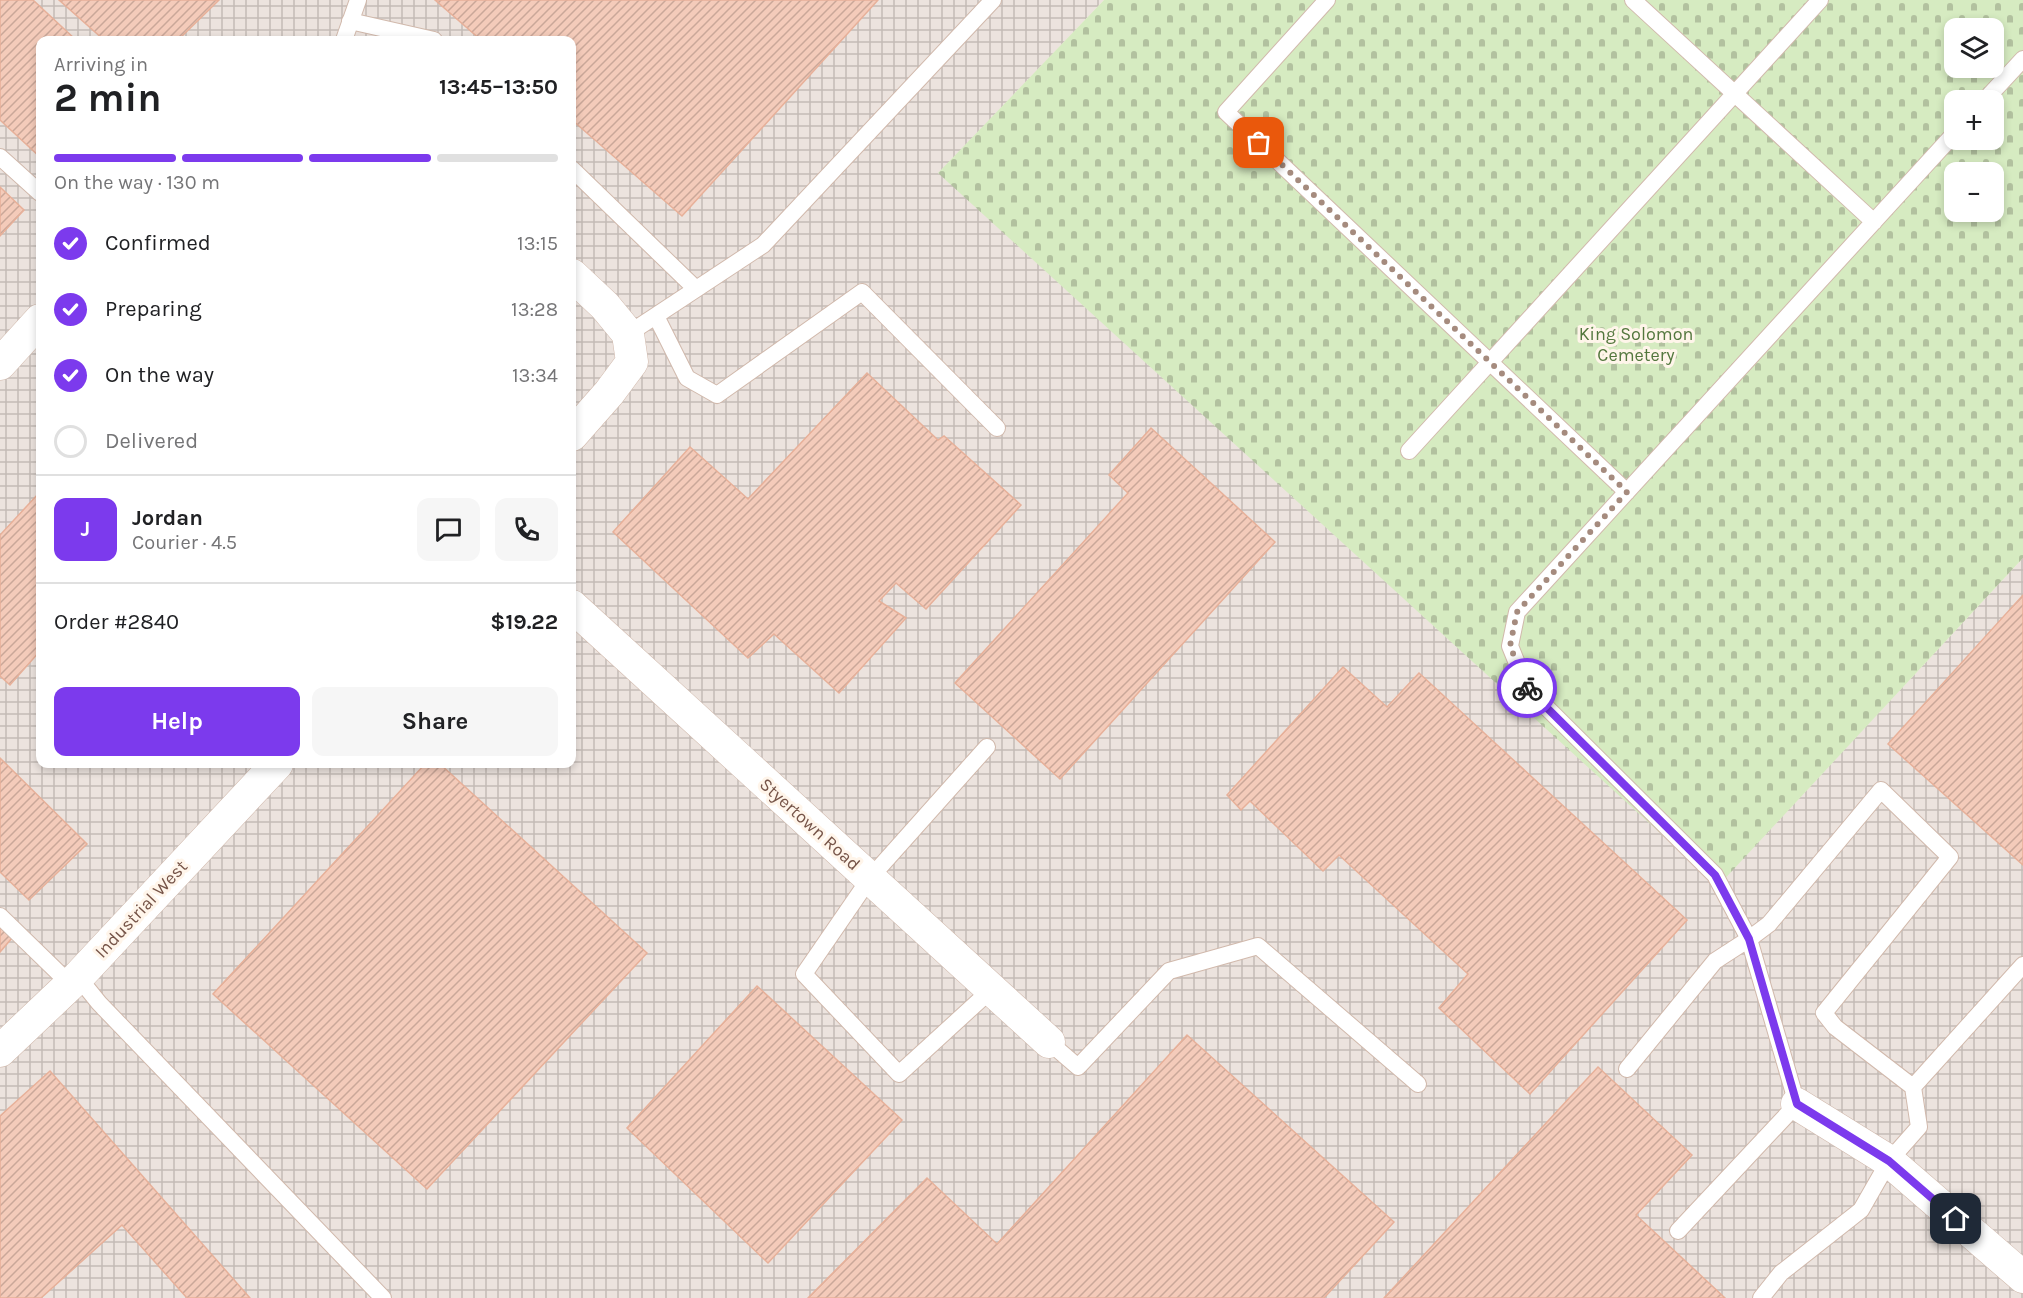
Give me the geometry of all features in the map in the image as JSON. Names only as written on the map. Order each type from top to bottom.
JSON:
[{"type":"street","points":[[576,279],[601,302],[628,334],[632,362],[609,393],[576,430]]},
{"type":"street","points":[[0,364],[36,324]]},
{"type":"street","name":"Styertown Road","points":[[576,610],[1049,1042]]},
{"type":"street","name":"Industrial West","points":[[0,1051],[74,980],[273,768]]},
{"type":"street","points":[[1797,1104],[1889,1161],[2023,1277]]},
{"type":"lane","points":[[345,36],[358,0]]},
{"type":"lane","points":[[628,334],[763,245],[993,0]]},
{"type":"lane","points":[[1327,0],[1226,112],[1627,492]]},
{"type":"lane","points":[[1633,0],[1874,222]]},
{"type":"lane","points":[[1409,450],[1820,0]]},
{"type":"lane","points":[[350,21],[416,36]]},
{"type":"lane","points":[[1994,90],[2023,59]]},
{"type":"lane","points":[[1678,1231],[1797,1104],[1749,939],[1715,875],[1527,688],[1510,646],[1517,612],[1944,145]]},
{"type":"lane","points":[[0,157],[36,189]]},
{"type":"lane","points":[[576,173],[696,289]]},
{"type":"lane","points":[[656,316],[687,378],[717,395],[862,292],[998,428]]},
{"type":"lane","points":[[987,747],[870,878],[804,974],[899,1074],[992,989]]},
{"type":"lane","points":[[1628,1069],[1715,961],[1769,924],[1881,790],[1950,857],[1824,1013],[1835,1027],[1913,1087],[1919,1127],[1889,1161],[1861,1210],[1781,1273],[1761,1298]]},
{"type":"lane","points":[[0,916],[107,1012],[383,1298]]},
{"type":"lane","points":[[1049,1042],[1078,1067],[1169,971],[1258,946],[1418,1084]]},
{"type":"lane","points":[[1913,1087],[2023,965]]},
{"type":"shaded area","points":[[0,0],[1104,0],[939,173],[1718,885],[2023,558],[2023,1298],[0,1298]]},
{"type":"green space","name":"King Solomon Cemetery","points":[[1104,0],[2023,0],[2023,558],[1718,886],[938,173]]},
{"type":"building","points":[[0,0],[33,0],[72,36],[36,36],[36,153],[0,120]]},
{"type":"building","points":[[59,0],[219,0],[182,36],[100,36]]},
{"type":"building","points":[[435,0],[878,0],[682,216],[576,123],[576,36],[476,36]]},
{"type":"building","points":[[0,187],[24,210],[0,236]]},
{"type":"building","points":[[867,373],[938,440],[944,436],[1021,505],[926,609],[896,583],[879,601],[906,618],[839,693],[774,634],[748,658],[613,532],[690,447],[748,499]]},
{"type":"building","points":[[1151,428],[1275,542],[1060,779],[955,683],[1128,493],[1109,475]]},
{"type":"building","points":[[36,496],[36,656],[10,685],[0,676],[0,535]]},
{"type":"building","points":[[2023,595],[2023,865],[1888,744]]},
{"type":"building","points":[[1343,667],[1387,707],[1419,673],[1687,920],[1530,1094],[1439,1008],[1468,974],[1339,855],[1323,871],[1250,801],[1241,810],[1227,795]]},
{"type":"building","points":[[0,758],[87,844],[29,900],[0,872]]},
{"type":"building","points":[[421,768],[444,768],[647,953],[427,1189],[213,994]]},
{"type":"building","points":[[0,927],[12,938],[0,952]]},
{"type":"building","points":[[757,986],[902,1120],[768,1263],[627,1128]]},
{"type":"building","points":[[1187,1035],[1394,1222],[1324,1298],[808,1298],[927,1178],[997,1244]]},
{"type":"building","points":[[1598,1067],[1692,1155],[1636,1215],[1725,1298],[1384,1298]]},
{"type":"building","points":[[50,1071],[250,1298],[187,1298],[122,1225],[41,1298],[0,1298],[0,1116]]},
{"type":"way so far","points":[[1259,143],[1627,492],[1517,612],[1510,646],[1527,688]]},
{"type":"route","points":[[1527,688],[1715,875],[1749,939],[1797,1104],[1889,1161],[1956,1219]]}]
